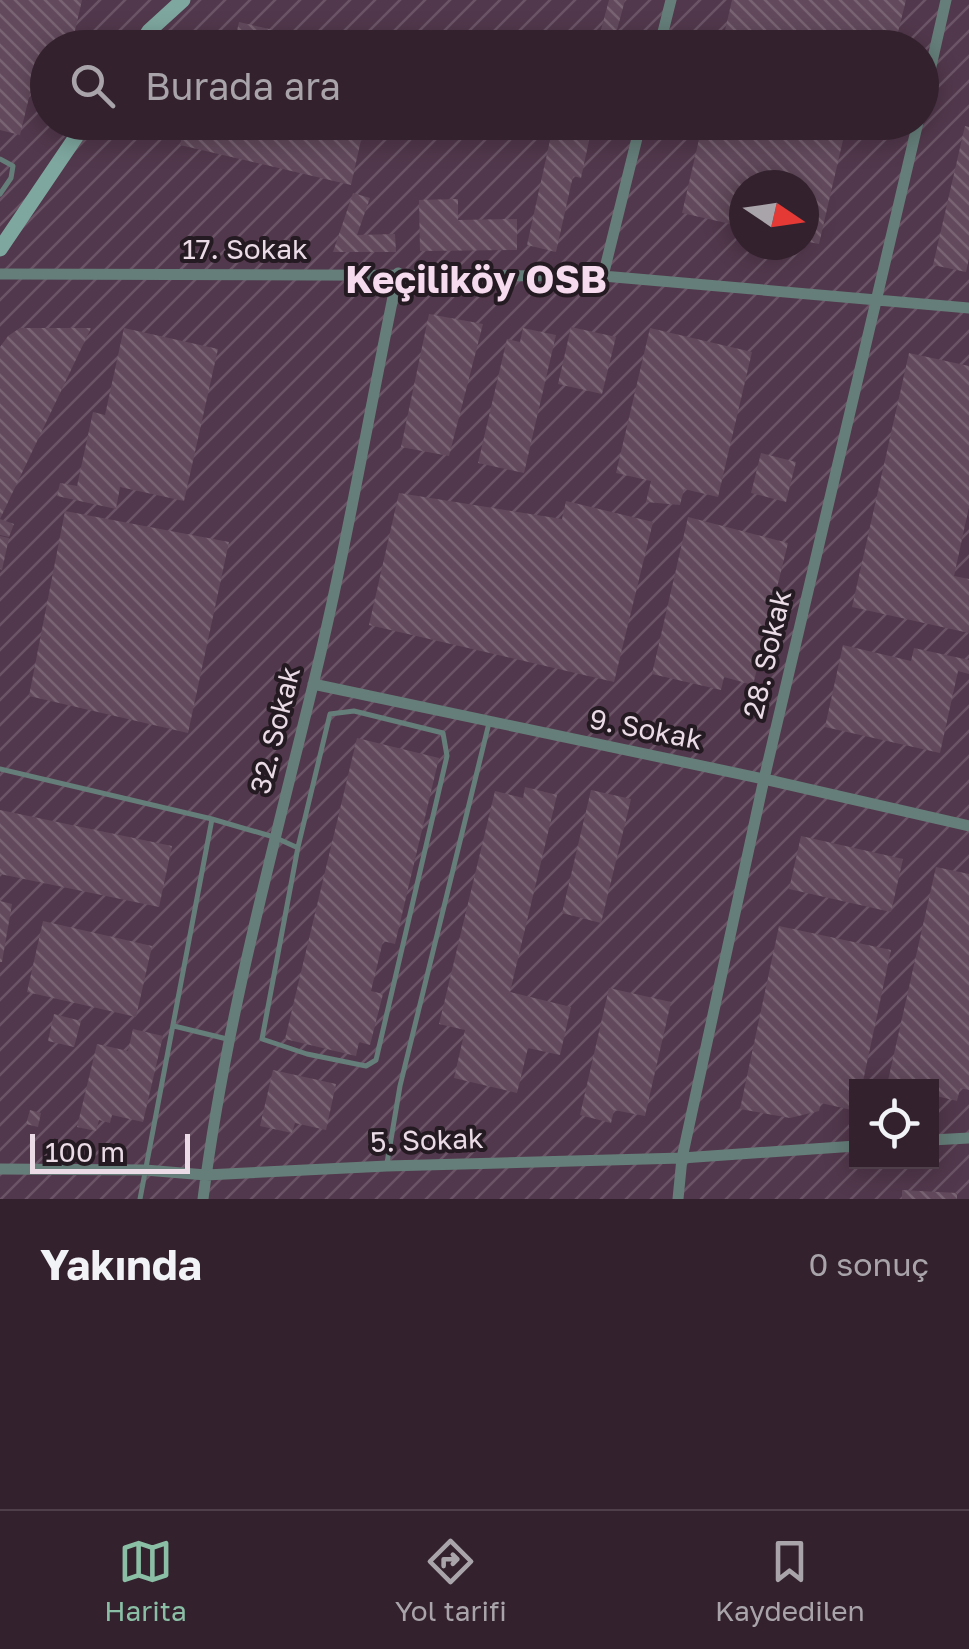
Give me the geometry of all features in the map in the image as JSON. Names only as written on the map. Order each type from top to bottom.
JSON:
[{"type":"street","points":[[150,30],[184,0]]},
{"type":"street","points":[[664,30],[671,0]]},
{"type":"street","points":[[939,31],[946,0]]},
{"type":"street","points":[[0,249],[74,140]]},
{"type":"street","points":[[603,276],[637,140]]},
{"type":"street","name":"28. Sokak","points":[[678,1199],[682,1158],[764,778],[914,140]]},
{"type":"street","name":"32. Sokak","points":[[203,1199],[230,1040],[274,837],[313,684],[398,273]]},
{"type":"street","name":"17. Sokak","points":[[0,274],[603,276],[969,308]]},
{"type":"street","name":"9. Sokak","points":[[313,684],[764,778],[969,826]]},
{"type":"street","points":[[939,1140],[969,1138]]},
{"type":"street","name":"5. Sokak","points":[[0,1169],[145,1170],[206,1175],[682,1158],[849,1146]]},
{"type":"lane","points":[[0,159],[13,166],[0,194]]},
{"type":"lane","points":[[354,711],[443,733],[446,756],[414,901],[376,1060],[366,1066],[262,1039],[298,848],[330,714],[354,711]]},
{"type":"lane","points":[[387,1166],[400,1086],[489,723]]},
{"type":"lane","points":[[0,769],[212,819],[298,848]]},
{"type":"lane","points":[[140,1199],[212,819]]},
{"type":"lane","points":[[173,1026],[230,1040]]},
{"type":"shaded area","points":[[0,0],[969,0],[969,1199],[0,1199]]},
{"type":"building","points":[[0,0],[82,0],[75,30],[30,30],[30,93],[20,135],[0,130]]},
{"type":"building","points":[[609,0],[625,0],[617,30],[601,30]]},
{"type":"building","points":[[732,0],[906,0],[898,30],[725,30]]},
{"type":"building","points":[[239,22],[273,30],[237,30]]},
{"type":"building","points":[[965,126],[969,127],[966,272],[933,265]]},
{"type":"building","points":[[181,140],[361,140],[351,185],[180,145]]},
{"type":"building","points":[[550,140],[589,140],[581,178],[573,176],[556,252],[527,245]]},
{"type":"building","points":[[699,140],[843,140],[819,244],[819,170],[729,170],[729,224],[682,213]]},
{"type":"building","points":[[353,193],[370,198],[357,235],[395,234],[396,252],[333,252]]},
{"type":"building","points":[[458,199],[458,220],[517,219],[517,250],[420,251],[419,200]]},
{"type":"building","points":[[429,314],[483,324],[449,456],[401,447]]},
{"type":"building","points":[[571,327],[616,337],[602,394],[558,384]]},
{"type":"building","points":[[20,328],[91,328],[0,519],[0,347]]},
{"type":"building","points":[[124,328],[218,349],[184,501],[120,487],[116,509],[57,496],[60,483],[77,486],[93,412],[105,415]]},
{"type":"building","points":[[523,328],[556,335],[524,473],[478,463],[507,339],[520,342]]},
{"type":"building","points":[[650,328],[752,352],[718,497],[684,489],[680,505],[646,502],[651,481],[616,473]]},
{"type":"building","points":[[909,353],[969,366],[969,507],[954,576],[969,579],[969,633],[852,607]]},
{"type":"building","points":[[761,453],[796,462],[786,502],[751,493]]},
{"type":"building","points":[[399,493],[562,519],[566,501],[653,522],[614,682],[369,625]]},
{"type":"building","points":[[65,511],[229,542],[188,733],[29,696]]},
{"type":"building","points":[[688,517],[788,543],[753,685],[724,677],[721,690],[652,674]]},
{"type":"building","points":[[0,519],[14,524],[9,537],[0,535]]},
{"type":"building","points":[[0,536],[9,538],[2,570],[0,569]]},
{"type":"building","points":[[843,645],[911,661],[914,648],[969,660],[969,674],[958,671],[940,753],[825,727]]},
{"type":"building","points":[[357,738],[439,758],[395,944],[383,941],[371,991],[383,994],[370,1045],[359,1042],[356,1056],[285,1039]]},
{"type":"building","points":[[525,787],[557,795],[510,992],[571,1007],[560,1055],[528,1048],[517,1093],[454,1078],[465,1030],[439,1024],[495,791],[523,798]]},
{"type":"building","points":[[591,790],[631,799],[601,923],[562,913]]},
{"type":"building","points":[[0,810],[172,846],[159,907],[0,874]]},
{"type":"building","points":[[801,836],[903,859],[891,912],[789,889]]},
{"type":"building","points":[[936,867],[969,874],[969,1090],[960,1088],[957,1101],[939,1097],[939,1079],[888,1079]]},
{"type":"building","points":[[0,901],[12,904],[2,962],[0,962]]},
{"type":"building","points":[[43,921],[152,946],[136,1017],[27,992]]},
{"type":"building","points":[[779,926],[891,950],[863,1079],[849,1079],[849,1109],[821,1103],[819,1111],[790,1118],[740,1109]]},
{"type":"building","points":[[609,988],[671,1002],[645,1116],[614,1110],[611,1123],[580,1115]]},
{"type":"building","points":[[54,1014],[81,1021],[74,1047],[48,1041]]},
{"type":"building","points":[[133,1029],[163,1036],[143,1122],[112,1115],[110,1123],[99,1120],[96,1131],[77,1127],[97,1044],[128,1051]]},
{"type":"building","points":[[273,1070],[336,1084],[326,1130],[295,1123],[292,1133],[260,1126]]},
{"type":"building","points":[[30,1110],[41,1113],[38,1127],[26,1124]]},
{"type":"building","points":[[902,1190],[957,1193],[957,1199],[902,1199]]},
{"type":"district","name":"Keçiliköy OSB","points":[[476,280]]}]
